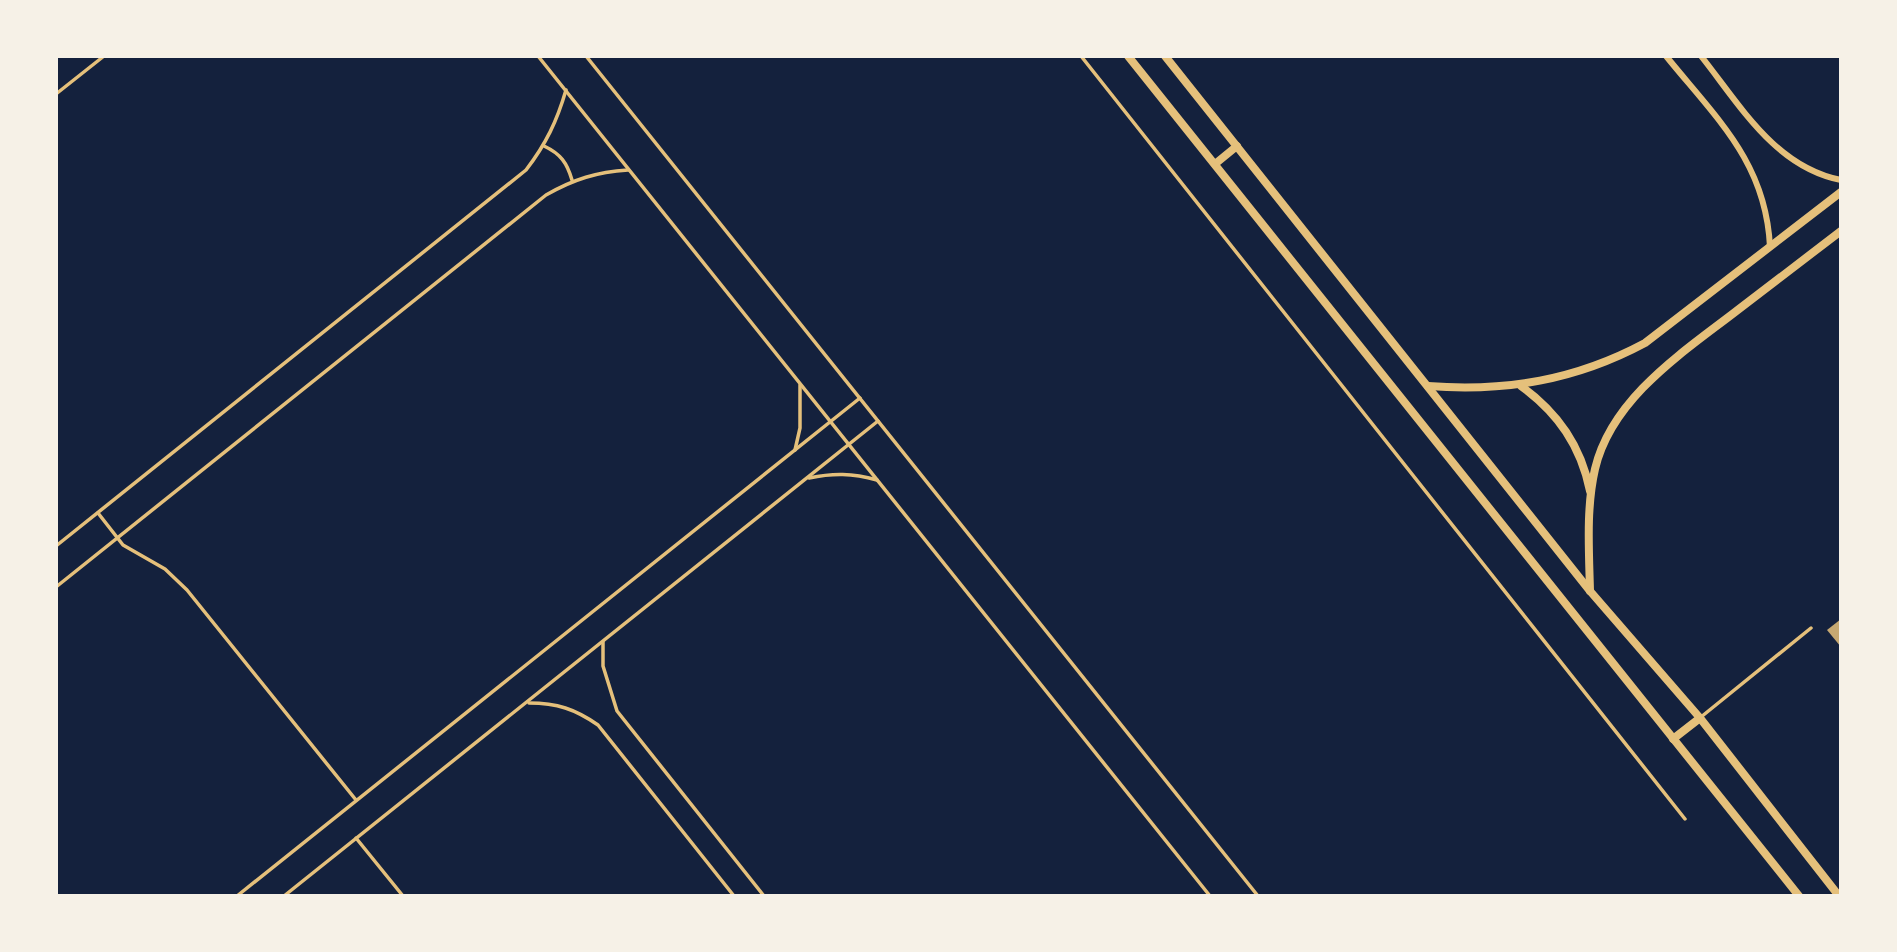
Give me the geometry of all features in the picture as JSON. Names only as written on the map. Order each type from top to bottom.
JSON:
[{"type":"street","points":[[1128,56],[1799,896]]},
{"type":"street","points":[[1165,56],[1590,591],[1700,718],[1839,896]]},
{"type":"street","points":[[1666,56],[1749,163],[1765,204],[1770,247]]},
{"type":"street","points":[[1701,56],[1781,152],[1808,170],[1841,180]]},
{"type":"street","points":[[1215,163],[1237,145]]},
{"type":"street","points":[[1428,386],[1521,386],[1583,371],[1645,343],[1841,192]]},
{"type":"street","points":[[1590,591],[1591,497],[1595,468],[1606,440],[1621,414],[1671,362],[1841,231]]},
{"type":"street","points":[[1521,386],[1555,415],[1569,434],[1579,454],[1591,497]]},
{"type":"street","points":[[1673,738],[1700,718]]},
{"type":"lane","points":[[56,94],[104,56]]},
{"type":"lane","points":[[538,56],[1210,896]]},
{"type":"lane","points":[[586,56],[1258,896]]},
{"type":"lane","points":[[1081,56],[1685,819]]},
{"type":"lane","points":[[56,546],[526,170],[544,146],[558,119],[566,90]]},
{"type":"lane","points":[[544,146],[558,153],[568,165],[572,180]]},
{"type":"lane","points":[[56,587],[546,195],[572,180],[600,172],[629,170]]},
{"type":"lane","points":[[795,450],[802,405],[800,383]]},
{"type":"lane","points":[[237,896],[860,398]]},
{"type":"lane","points":[[284,896],[878,421]]},
{"type":"lane","points":[[807,478],[830,473],[855,474],[878,481]]},
{"type":"lane","points":[[98,513],[128,549],[152,561],[176,579],[357,800]]},
{"type":"lane","points":[[1700,718],[1811,628]]},
{"type":"lane","points":[[603,642],[603,666],[617,711],[764,896]]},
{"type":"lane","points":[[526,703],[552,703],[576,710],[598,725],[734,896]]},
{"type":"lane","points":[[356,838],[403,896]]},
{"type":"building","points":[[1841,619],[1841,647],[1827,630]]}]
